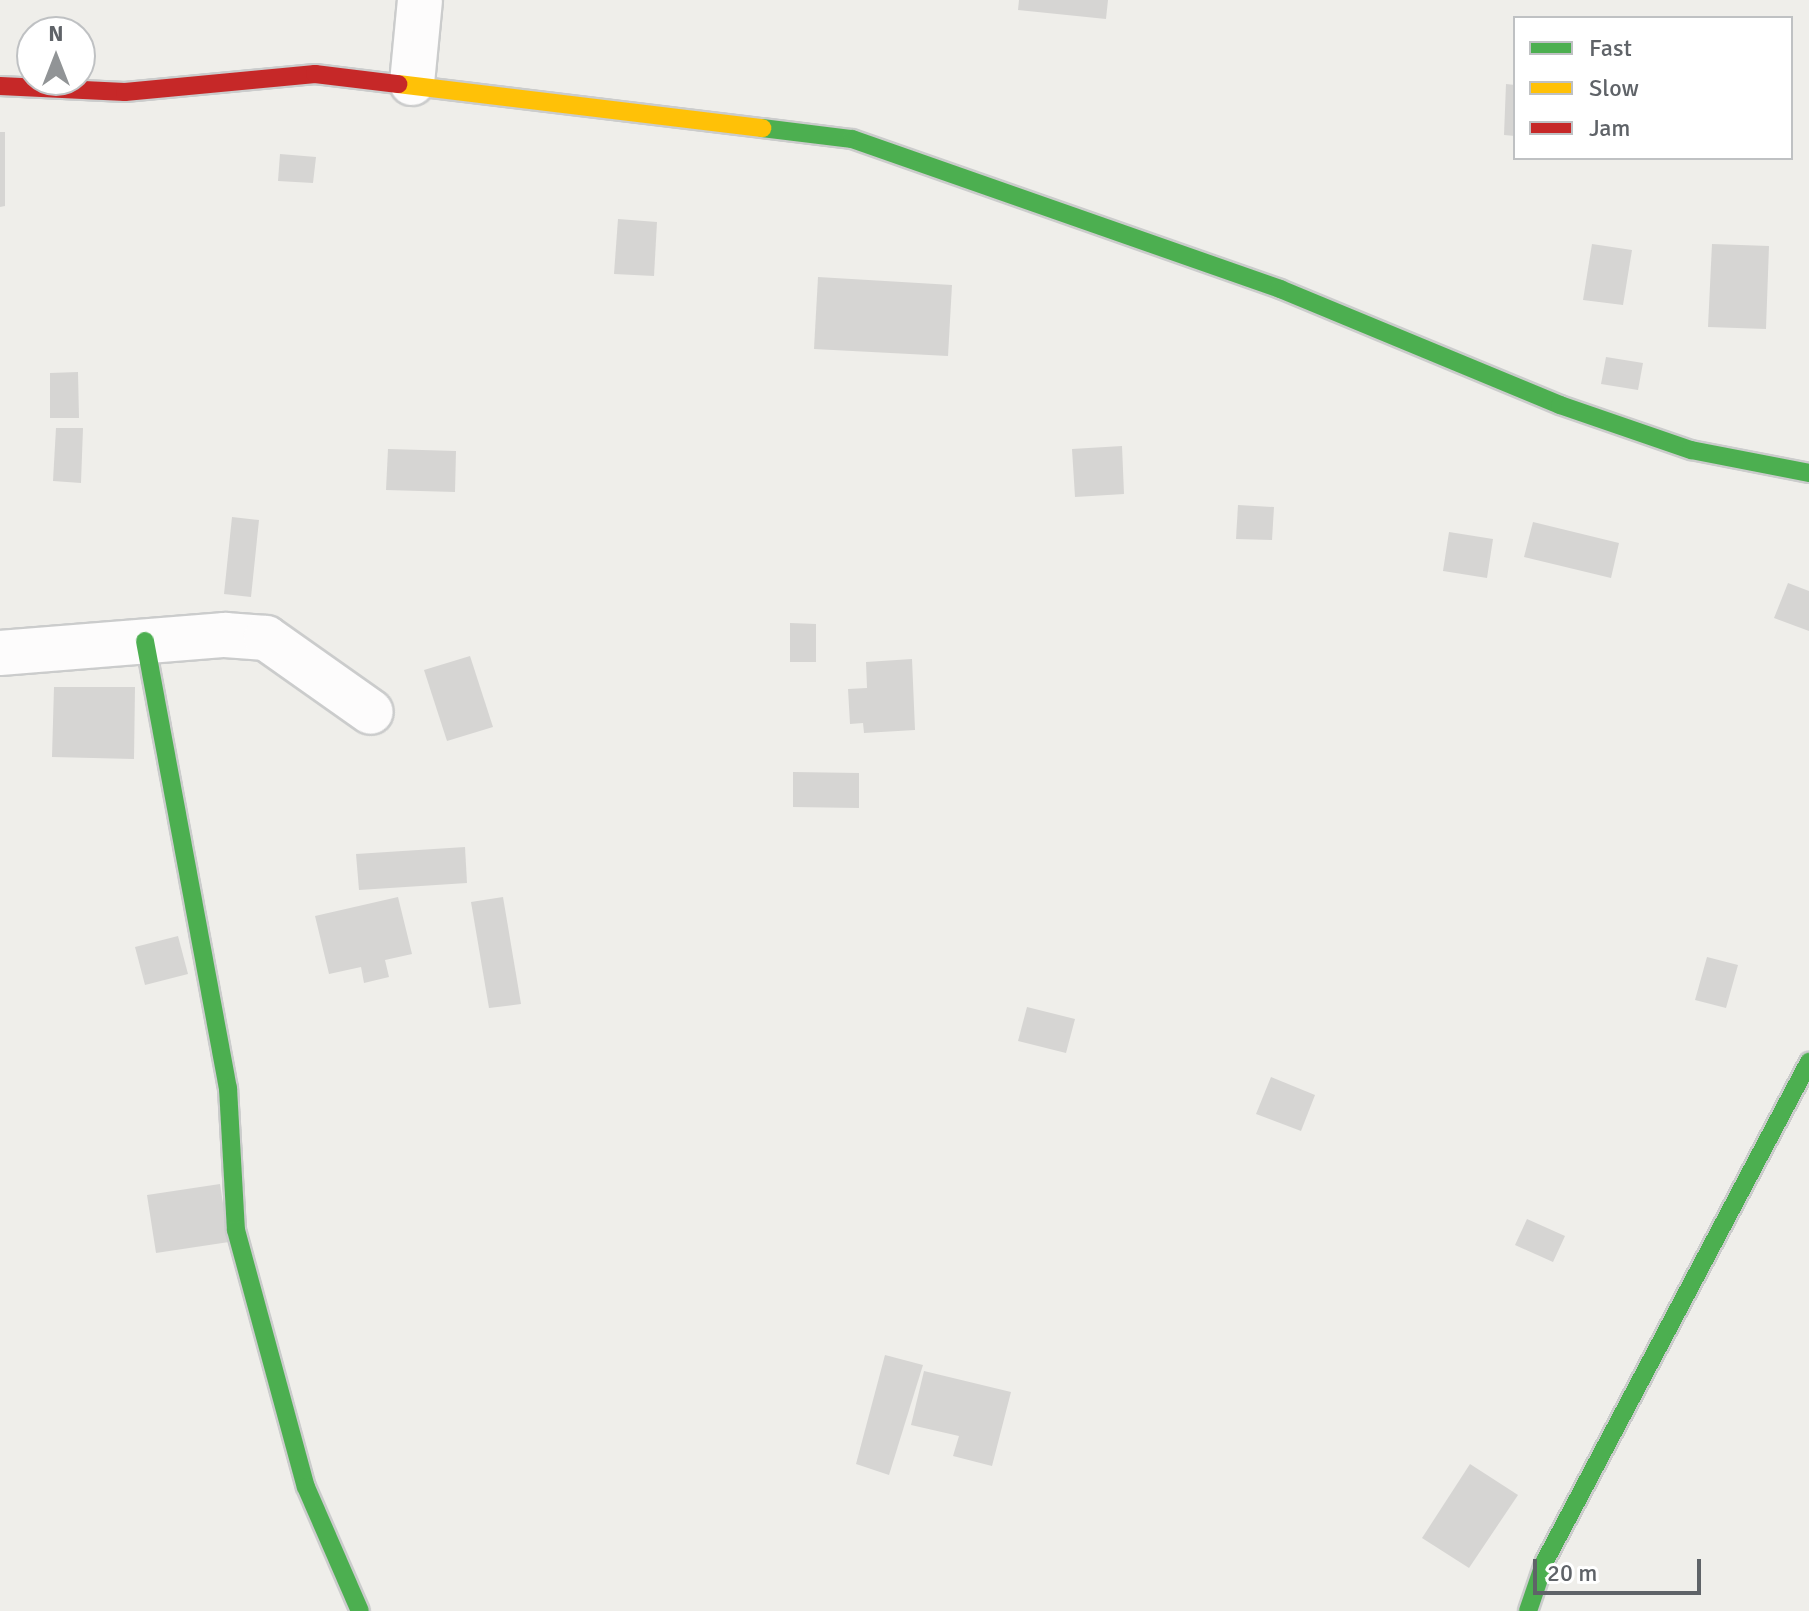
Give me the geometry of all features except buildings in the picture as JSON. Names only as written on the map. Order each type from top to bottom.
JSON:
[{"type":"street","points":[[412,83],[420,0]]},
{"type":"street","points":[[0,86],[125,92],[315,74],[412,83],[865,143],[1280,289],[1560,405],[1691,450],[1809,473]]},
{"type":"street","points":[[0,653],[145,641],[266,638],[371,712]]},
{"type":"street","points":[[145,641],[228,1088],[236,1230],[306,1487],[360,1611]]},
{"type":"street","points":[[1528,1611],[1545,1561],[1809,1062]]},
{"type":"traffic: fast","points":[[762,128],[852,139],[1280,289],[1560,405],[1691,450],[1809,473]]},
{"type":"traffic: fast","points":[[145,641],[228,1088],[236,1230],[306,1487],[360,1611]]},
{"type":"traffic: fast","points":[[1528,1611],[1545,1561],[1809,1062]]},
{"type":"traffic: slow","points":[[398,84],[762,128]]},
{"type":"traffic: jam","points":[[0,86],[125,92],[315,74],[398,84]]}]
